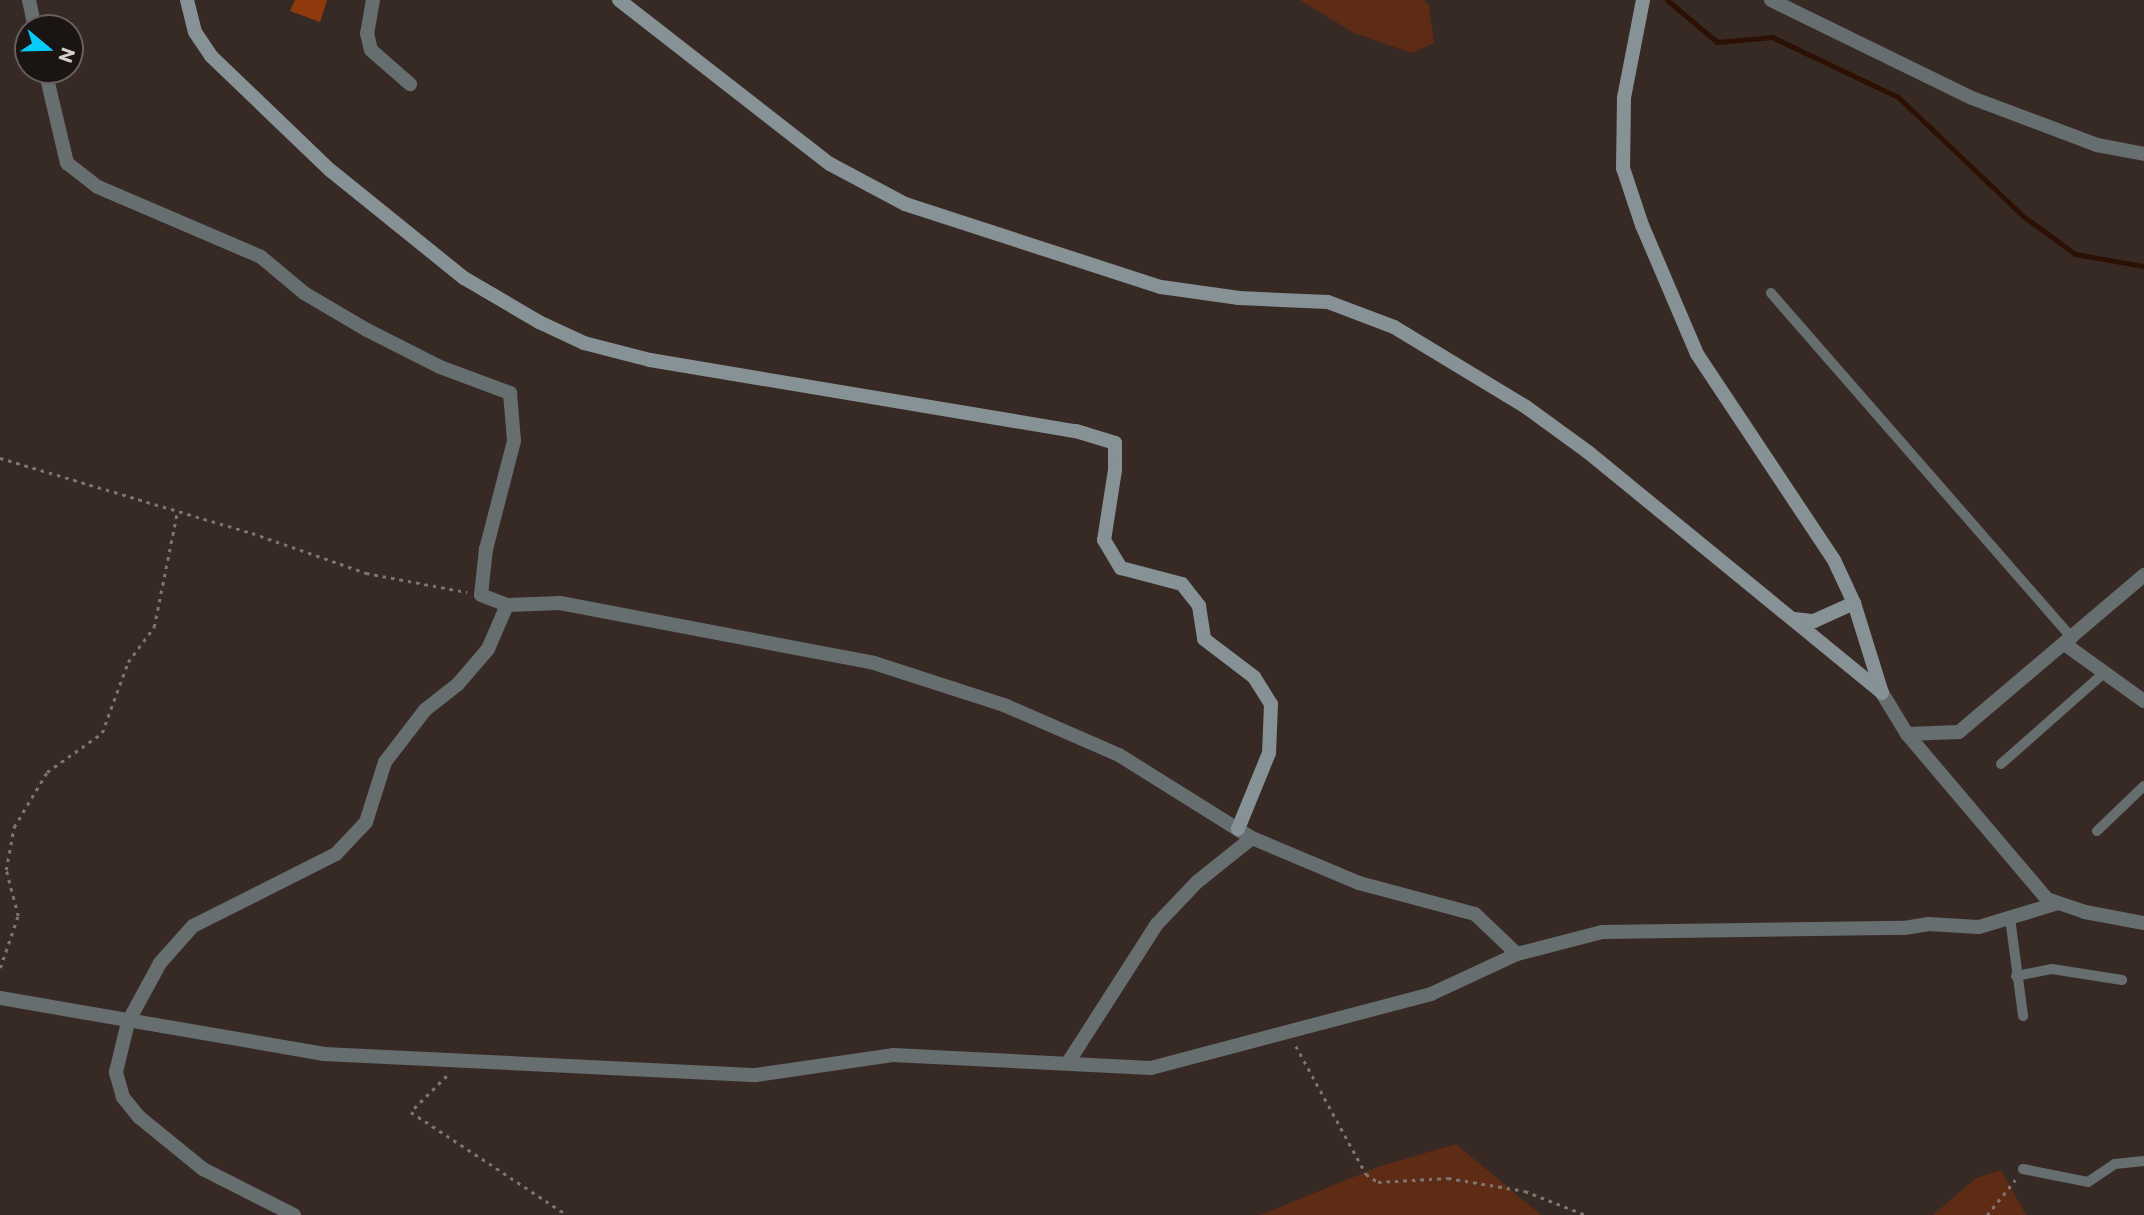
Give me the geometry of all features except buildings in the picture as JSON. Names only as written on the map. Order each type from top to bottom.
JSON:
[{"type":"street","points":[[187,0],[195,32],[211,56],[330,170],[464,278],[539,322],[584,343],[650,360],[1076,431],[1115,443],[1115,470],[1104,540],[1121,568],[1182,584],[1199,606],[1204,639],[1254,677],[1271,704],[1269,753],[1238,829]]},
{"type":"street","points":[[373,0],[367,33],[371,50],[410,84]]},
{"type":"street","points":[[619,0],[830,164],[905,204],[1161,287],[1239,298],[1328,302],[1394,327],[1526,407],[1588,452],[1794,619],[1849,671],[1882,694]]},
{"type":"street","points":[[1643,0],[1623,112],[1623,168],[1642,225],[1697,354],[1834,560],[1854,603],[1882,694],[1907,734],[2004,853],[2055,904]]},
{"type":"street","points":[[1771,0],[1972,98],[2097,145],[2144,154]]},
{"type":"street","points":[[47,84],[67,163],[98,187],[261,257],[304,293],[367,330],[440,366],[510,393],[514,441],[486,549],[481,595],[507,605],[560,603],[874,663],[1004,705],[1119,755],[1252,838],[1359,883],[1475,914],[1517,954]]},
{"type":"street","points":[[1907,734],[1959,732],[2070,642],[2144,575]]},
{"type":"street","points":[[1794,619],[1814,621],[1854,603]]},
{"type":"street","points":[[294,1215],[203,1169],[139,1117],[123,1097],[116,1072],[128,1022],[160,962],[193,926],[336,854],[366,822],[385,762],[425,710],[458,684],[488,649],[507,605]]},
{"type":"street","points":[[2070,642],[2104,673],[2141,695]]},
{"type":"street","points":[[1069,1061],[1157,924],[1197,883],[1252,838]]},
{"type":"street","points":[[0,999],[324,1054],[466,1058],[756,1075],[893,1055],[1069,1061],[1151,1068],[1431,994],[1517,954],[1602,932],[1904,928],[1928,924],[1979,928],[2055,904],[2144,923]]},
{"type":"lane","points":[[1771,293],[2070,642]]},
{"type":"lane","points":[[2001,764],[2104,673]]},
{"type":"lane","points":[[2097,831],[2144,786]]},
{"type":"lane","points":[[2010,918],[2023,1016]]},
{"type":"lane","points":[[2016,976],[2052,969],[2122,980]]},
{"type":"lane","points":[[2023,1169],[2088,1182],[2115,1164],[2144,1161]]},
{"type":"path","points":[[0,458],[177,513],[253,533],[366,573],[481,595]]},
{"type":"path","points":[[0,968],[18,916],[6,870],[14,827],[47,772],[102,733],[128,662],[154,627],[177,513]]},
{"type":"path","points":[[1287,1030],[1366,1174],[1378,1182],[1448,1178],[1525,1191],[1586,1215]]},
{"type":"path","points":[[466,1058],[411,1112],[567,1215]]},
{"type":"path","points":[[1987,1215],[2023,1169]]},
{"type":"shaded area","points":[[1300,0],[1424,0],[1429,6],[1434,43],[1412,53],[1354,33]]},
{"type":"shaded area","points":[[1456,1144],[1541,1215],[1260,1215],[1378,1167]]},
{"type":"shaded area","points":[[2001,1170],[2026,1215],[1933,1215],[1976,1178]]},
{"type":"waterway","points":[[1667,0],[1717,42],[1772,37],[1898,97],[2023,216],[2075,254],[2144,266]]}]
